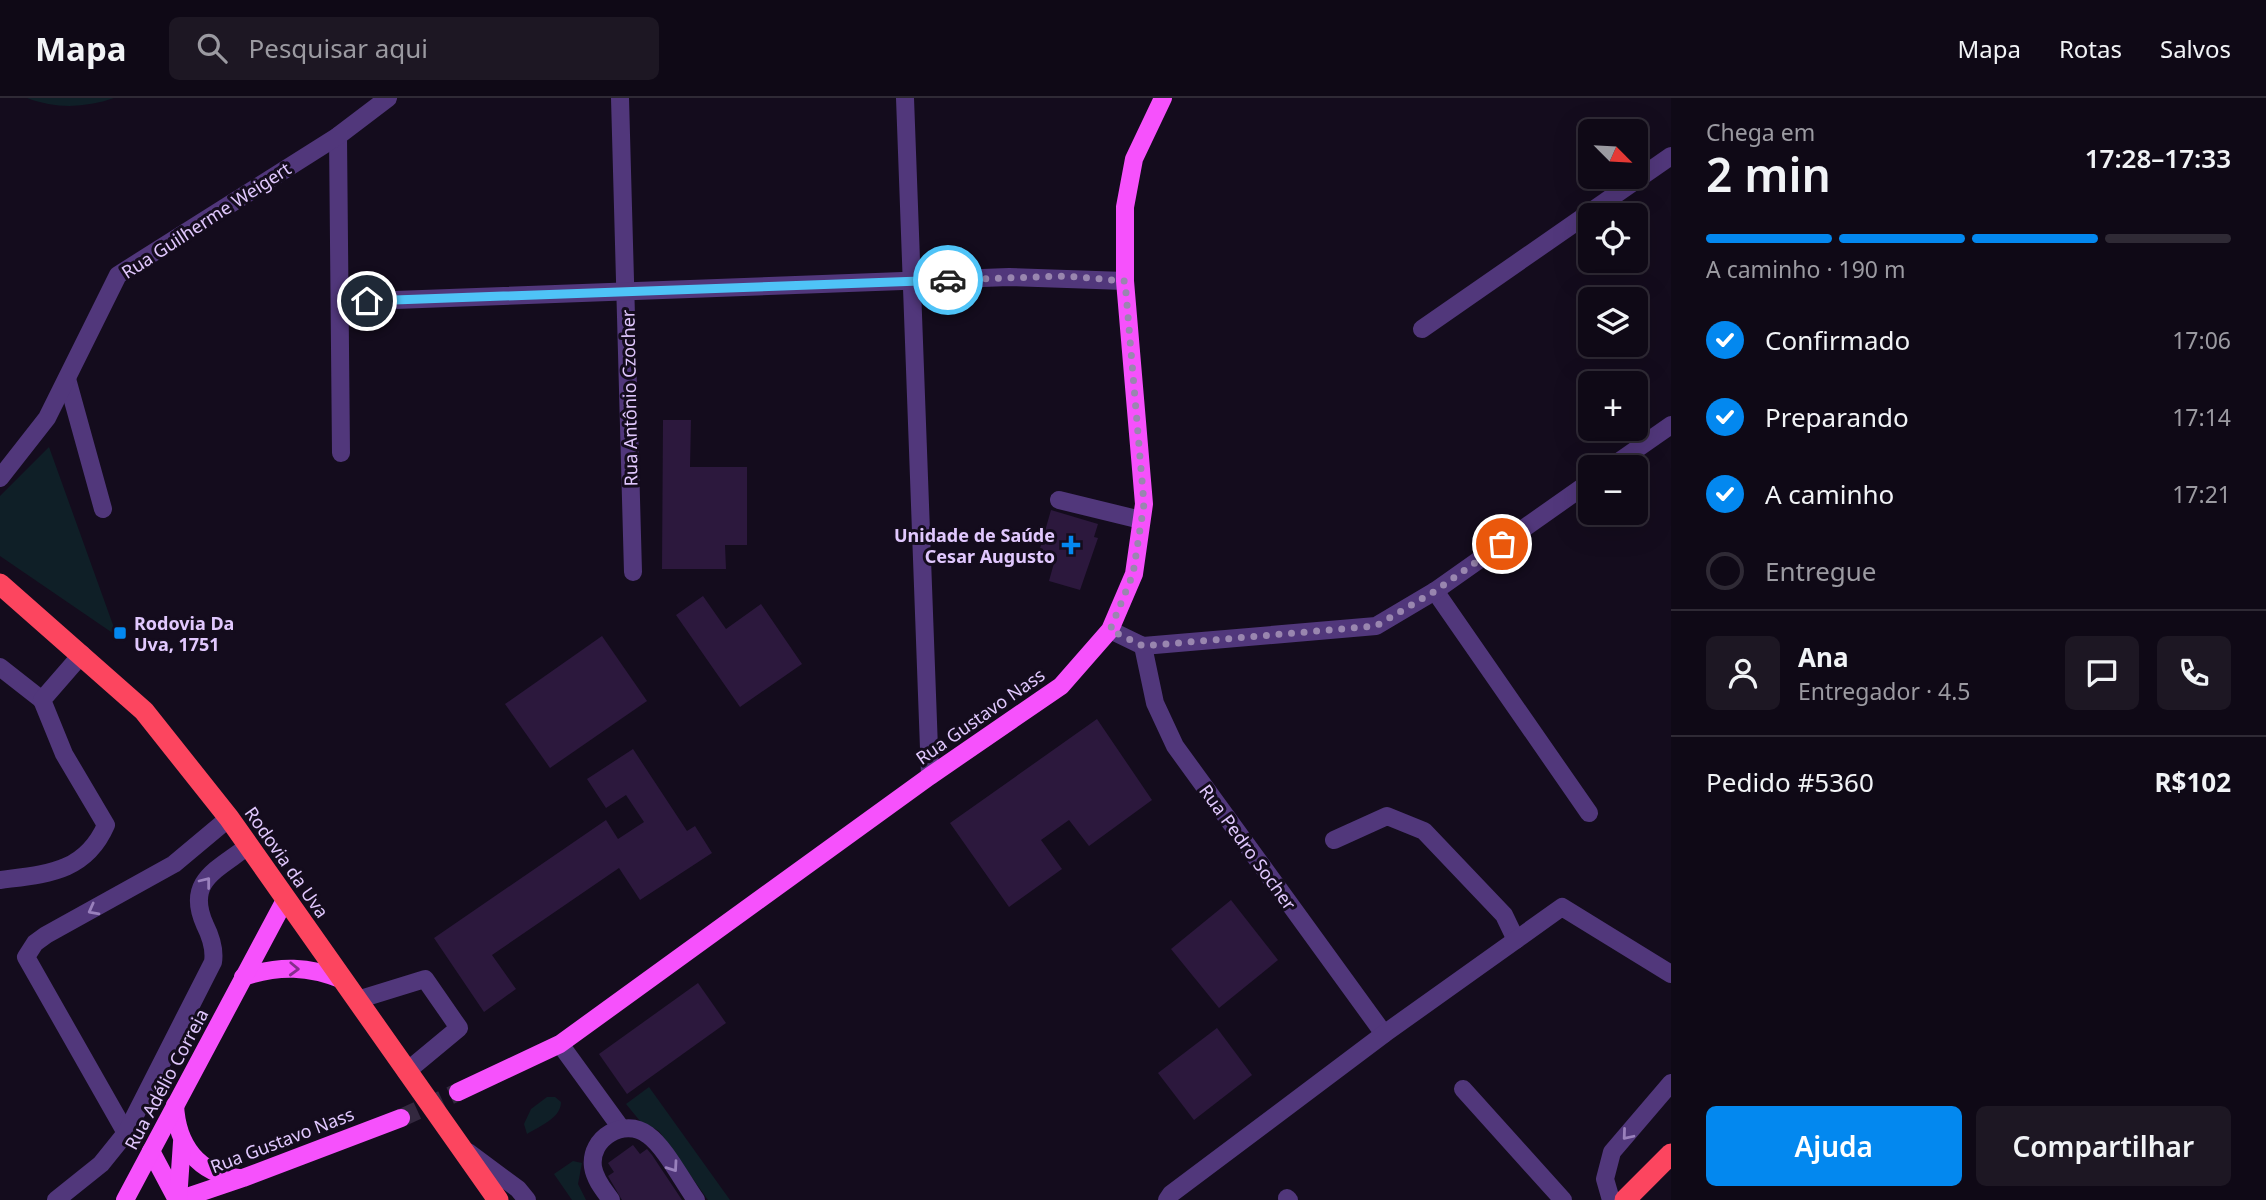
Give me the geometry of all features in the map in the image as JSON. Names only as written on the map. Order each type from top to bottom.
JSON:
[{"type":"highway","name":"Rodovia da Uva","points":[[0,584],[144,711],[229,818],[498,1200]]},
{"type":"highway","points":[[1625,1200],[1671,1154]]},
{"type":"main road","name":"Rua Gustavo Nass","points":[[458,1092],[560,1044],[930,776],[1061,686],[1110,630],[1133,574],[1144,504],[1125,281],[1125,207],[1134,159],[1163,98]]},
{"type":"main road","name":"Rua Adélio Correia","points":[[125,1200],[285,900]]},
{"type":"main road","points":[[243,978],[277,968],[294,968],[343,980]]},
{"type":"main road","points":[[151,1152],[177,1200],[182,1142],[176,1124],[176,1105]]},
{"type":"main road","name":"Rua Gustavo Nass","points":[[178,1200],[401,1118]]},
{"type":"main road","points":[[182,1142],[208,1170],[225,1177],[243,1178]]},
{"type":"street","name":"Rua Guilherme Weigert","points":[[0,478],[47,418],[118,275],[338,136],[388,98]]},
{"type":"street","name":"Rua Antônio Czocher","points":[[620,98],[633,572]]},
{"type":"street","points":[[905,98],[930,776]]},
{"type":"street","points":[[338,136],[341,453]]},
{"type":"street","points":[[1422,329],[1671,156]]},
{"type":"street","points":[[341,302],[1065,276],[1125,281]]},
{"type":"street","points":[[66,379],[103,509]]},
{"type":"street","points":[[1628,455],[1671,425]]},
{"type":"street","points":[[1110,630],[1143,646],[1376,626],[1435,591],[1578,490]]},
{"type":"street","points":[[1059,500],[1141,520]]},
{"type":"street","points":[[1435,591],[1589,813]]},
{"type":"street","name":"Rua Pedro Socher","points":[[1143,646],[1155,703],[1175,746],[1384,1034]]},
{"type":"street","points":[[43,700],[82,654]]},
{"type":"street","points":[[0,667],[43,700],[64,754],[106,825],[97,845],[59,872],[0,880]]},
{"type":"street","points":[[1334,839],[1387,816],[1424,831],[1504,915],[1516,940]]},
{"type":"street","points":[[126,1133],[28,964],[29,949],[46,935],[174,864],[229,818]]},
{"type":"street","points":[[56,1200],[101,1164],[126,1133],[208,973],[214,953],[209,933],[199,912],[199,888],[207,877],[248,846]]},
{"type":"street","points":[[1167,1200],[1171,1194],[1384,1034],[1562,907],[1671,974]]},
{"type":"street","points":[[357,1000],[425,979],[459,1028],[406,1072]]},
{"type":"street","points":[[560,1044],[621,1128]]},
{"type":"street","points":[[1611,1200],[1605,1179],[1612,1152],[1671,1083]]},
{"type":"street","points":[[1463,1089],[1563,1200]]},
{"type":"street","points":[[611,1200],[598,1181],[593,1160],[602,1139],[621,1128],[639,1130],[653,1140],[696,1200]]},
{"type":"street","points":[[460,1147],[518,1189],[527,1200]]},
{"type":"shaded area","points":[[27,98],[114,98],[71,106]]},
{"type":"shaded area","points":[[49,447],[117,636],[0,556],[0,496]]},
{"type":"shaded area","points":[[649,1087],[730,1200],[708,1200],[659,1131],[640,1121],[626,1104]]},
{"type":"shaded area","points":[[547,1097],[555,1097],[561,1102],[558,1113],[527,1134],[524,1124],[531,1109]]},
{"type":"shaded area","points":[[573,1161],[582,1163],[578,1184],[586,1200],[572,1200],[554,1174]]},
{"type":"building","points":[[663,420],[691,420],[690,467],[747,467],[747,545],[725,545],[726,569],[662,569]]},
{"type":"building","points":[[1051,510],[1098,524],[1094,537],[1098,538],[1080,590],[1049,581],[1054,563],[1037,559]]},
{"type":"building","points":[[703,596],[726,629],[761,604],[802,664],[740,707],[676,615]]},
{"type":"building","points":[[602,636],[647,701],[550,768],[505,704]]},
{"type":"building","points":[[1097,719],[1152,800],[1089,846],[1069,820],[1041,840],[1062,869],[1009,907],[950,823]]},
{"type":"building","points":[[633,749],[687,831],[695,826],[712,853],[640,900],[619,868],[492,955],[516,989],[484,1012],[434,938],[606,820],[618,839],[644,822],[626,795],[606,808],[587,779]]},
{"type":"building","points":[[1231,900],[1278,960],[1219,1008],[1171,949]]},
{"type":"building","points":[[698,983],[726,1023],[627,1094],[599,1054]]},
{"type":"building","points":[[1217,1028],[1252,1075],[1194,1120],[1158,1073]]},
{"type":"building","points":[[633,1145],[640,1154],[647,1149],[682,1200],[622,1200],[608,1176],[614,1172],[608,1163]]},
{"type":"tunnel","points":[[401,1118],[458,1092]]},
{"type":"way so far","points":[[948,280],[1065,276],[1125,281],[1144,504],[1133,574],[1110,630],[1143,646],[1376,626],[1435,591],[1502,544]]},
{"type":"place","name":"Unidade de Saúde Cesar Augusto","points":[[1071,545]]},
{"type":"place","name":"Rodovia Da Uva, 1751","points":[[120,633]]},
{"type":"route","points":[[367,301],[948,280]]}]
